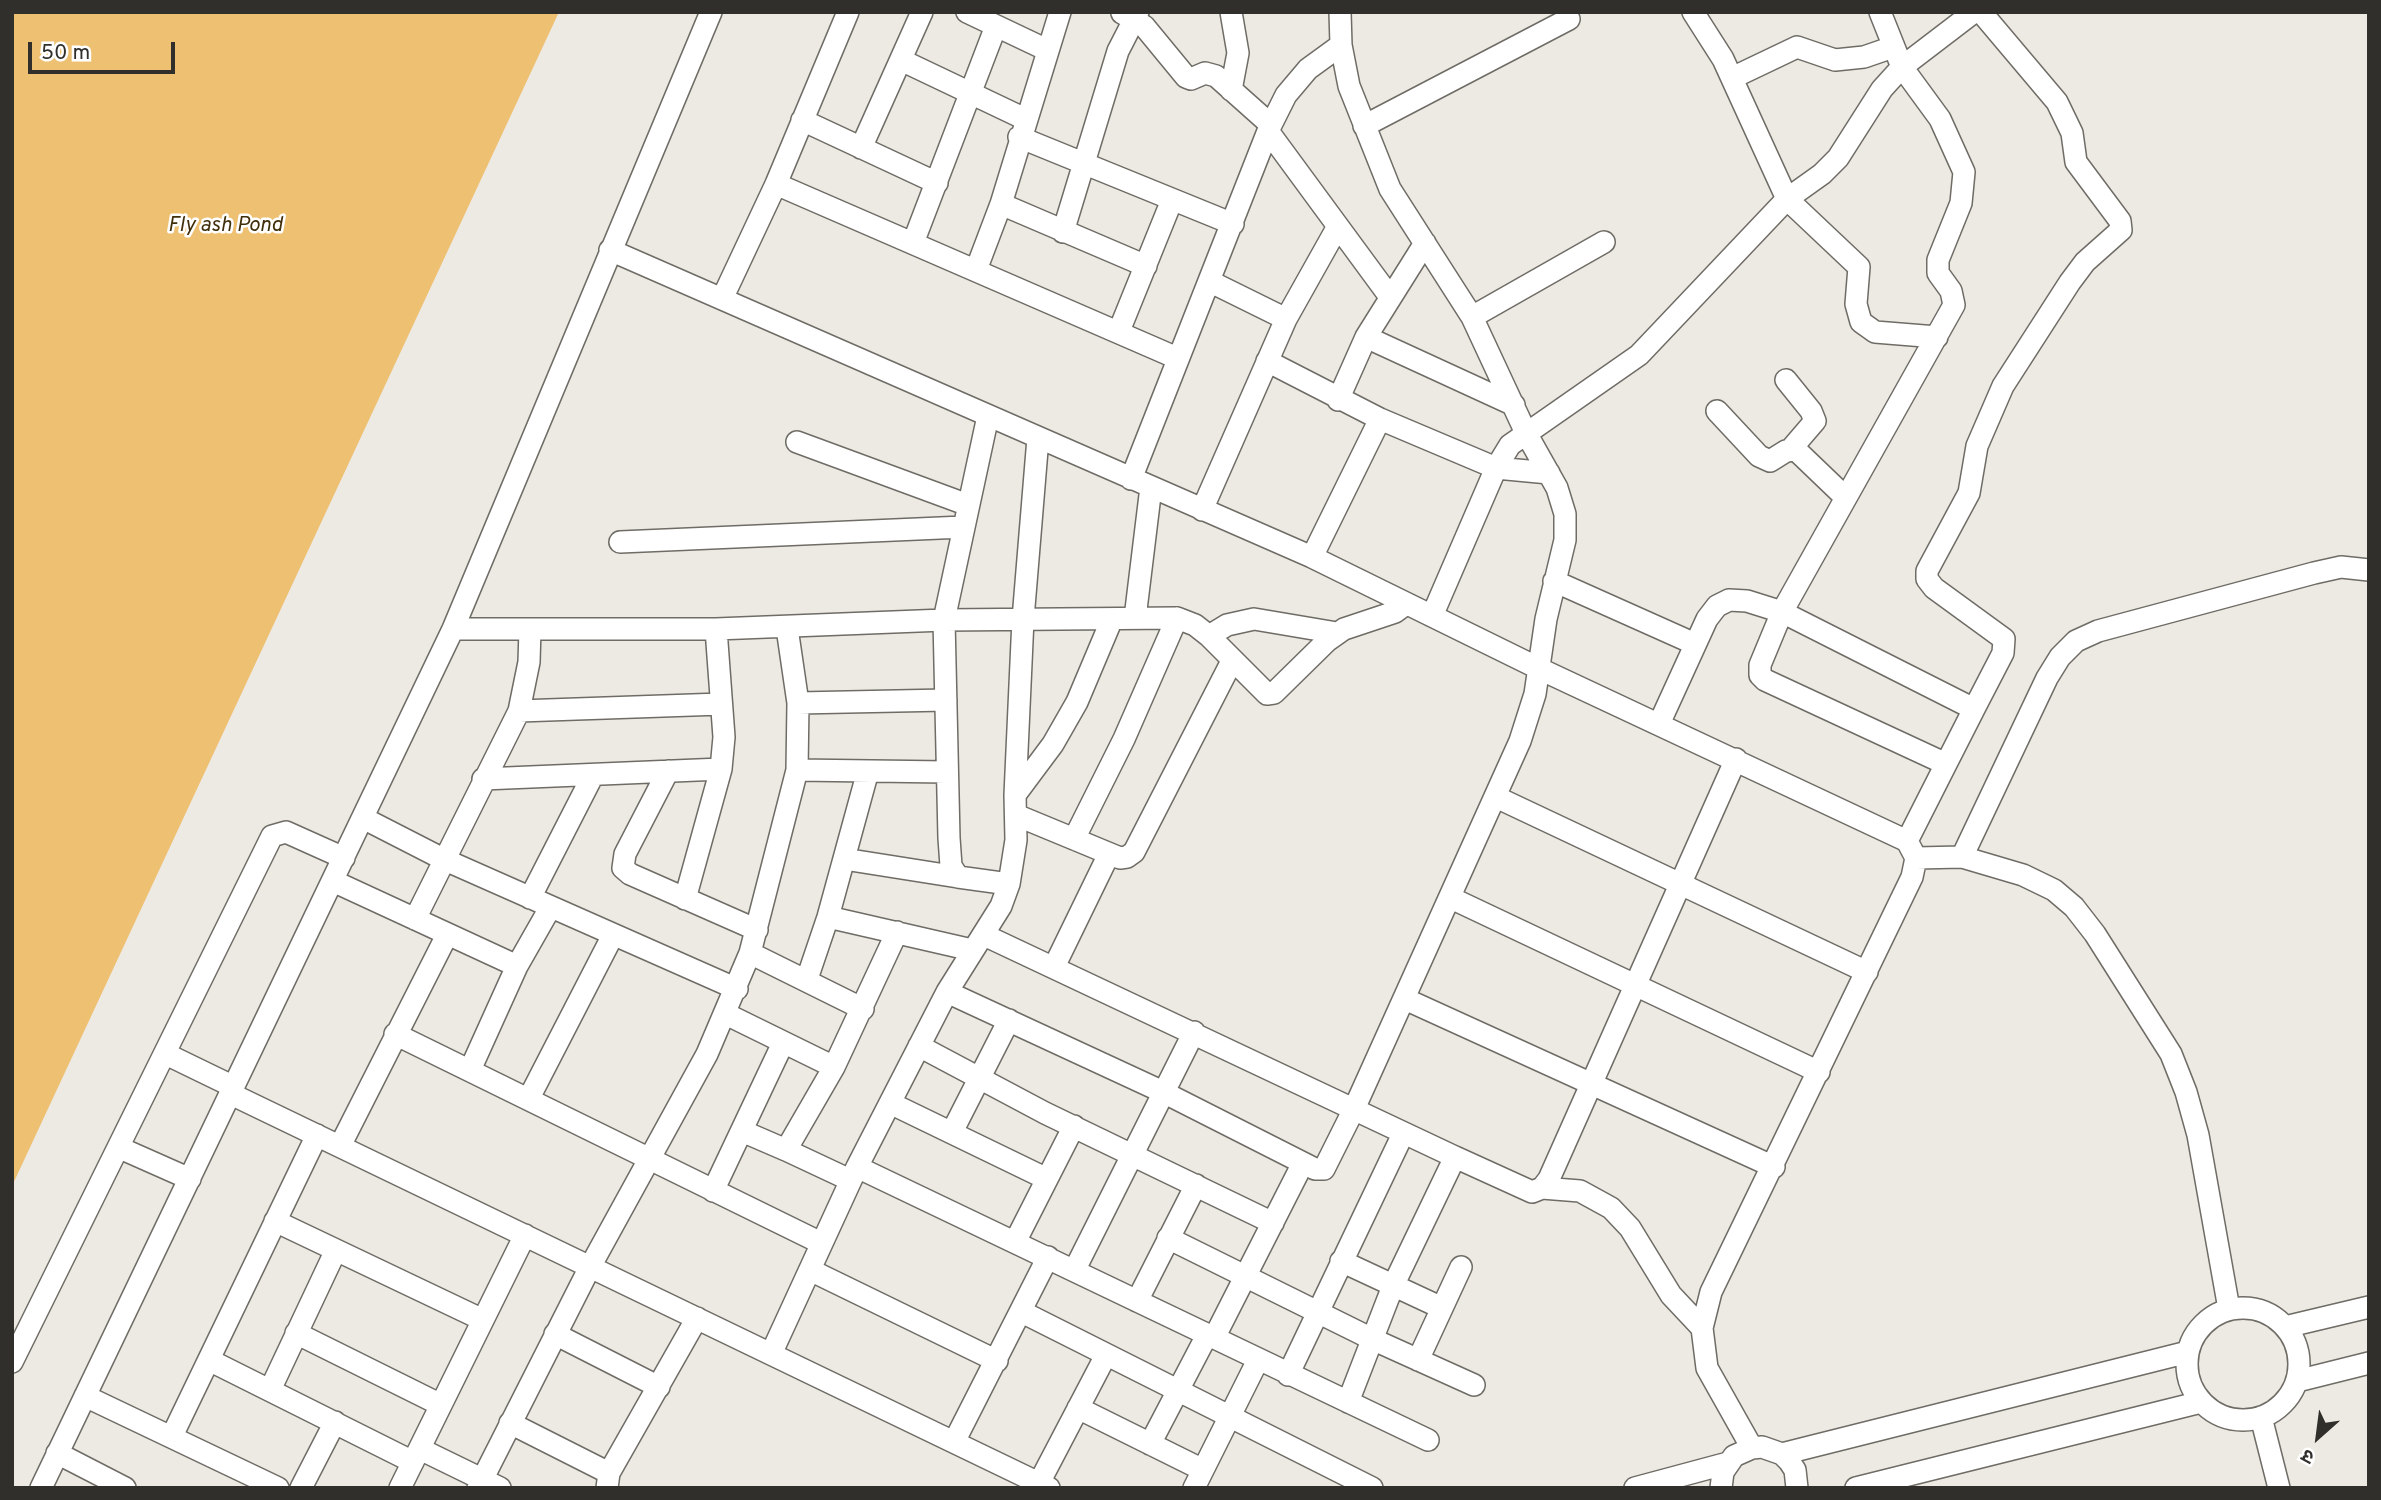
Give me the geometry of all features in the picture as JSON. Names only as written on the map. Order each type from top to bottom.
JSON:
[{"type":"street","points":[[41,1488],[453,629],[711,12]]},
{"type":"street","points":[[722,299],[776,184],[848,12]]},
{"type":"street","points":[[861,148],[922,12]]},
{"type":"street","points":[[967,12],[1047,50]]},
{"type":"street","points":[[976,270],[1001,204],[1022,128],[1060,12]]},
{"type":"street","points":[[1231,12],[1238,53],[1231,90]]},
{"type":"street","points":[[1693,12],[1708,33],[1731,78],[1787,198],[1859,267],[1856,304],[1866,328],[1937,337]]},
{"type":"street","points":[[1880,12],[1902,67],[1940,119],[1964,172],[1961,204],[1938,260],[1938,273],[1951,291],[1954,305],[1782,612],[1760,665],[1760,675],[1765,680],[1946,764]]},
{"type":"street","points":[[1432,616],[1496,468],[1510,445],[1639,355],[1787,198],[1822,174],[1838,158],[1882,89],[1902,67],[1974,12]]},
{"type":"street","points":[[1752,1448],[1707,1368],[1702,1328],[1711,1292],[1774,1167],[1912,877],[1911,850],[1946,764],[2003,653],[2004,639],[1934,588],[1927,579],[1927,571],[1969,493],[1977,446],[1986,420],[2023,350],[2085,262],[2121,230],[2120,221],[2076,162],[2072,133],[2057,102],[1980,12]]},
{"type":"street","points":[[947,992],[1163,1092],[1315,1170],[1324,1169],[1405,999],[1520,741],[1540,669],[1554,581],[1564,540],[1565,514],[1549,473],[1472,317],[1390,189],[1349,86],[1341,45],[1342,13]]},
{"type":"street","points":[[1063,232],[1130,14],[1156,38],[1186,77],[1191,79],[1211,74],[1270,128],[1337,228],[1390,297]]},
{"type":"street","points":[[1364,126],[1569,19]]},
{"type":"street","points":[[913,243],[996,26]]},
{"type":"street","points":[[1135,618],[1141,483],[1177,358],[1270,128],[1286,95],[1308,69],[1341,45]]},
{"type":"street","points":[[1731,78],[1797,47],[1835,60],[1864,57],[1893,47]]},
{"type":"street","points":[[901,60],[971,94],[1022,128],[1083,163],[1233,224]]},
{"type":"street","points":[[803,120],[937,183]]},
{"type":"street","points":[[776,184],[1177,358]]},
{"type":"street","points":[[1119,331],[1172,200]]},
{"type":"street","points":[[1001,204],[1146,266]]},
{"type":"street","points":[[1202,510],[1286,319],[1337,228]]},
{"type":"street","points":[[1338,400],[1366,337],[1425,243]]},
{"type":"street","points":[[1472,317],[1604,243]]},
{"type":"street","points":[[610,250],[1312,557],[1540,669],[1736,759],[1911,850],[1962,857],[2023,875],[2054,890],[2074,907],[2171,1054],[2186,1092],[2197,1135],[2230,1309]]},
{"type":"street","points":[[1209,281],[1286,319]]},
{"type":"street","points":[[1366,337],[1514,405]]},
{"type":"street","points":[[1267,361],[1338,400],[1496,468],[1549,473]]},
{"type":"street","points":[[1717,411],[1765,460],[1774,460],[1791,449],[1815,421],[1811,411],[1786,380]]},
{"type":"street","points":[[958,877],[951,866],[944,620],[988,416]]},
{"type":"street","points":[[1312,557],[1380,419]]},
{"type":"street","points":[[771,1354],[853,1174],[947,992],[1001,906],[1009,884],[1016,840],[1015,805],[1023,619],[1038,438]]},
{"type":"street","points":[[797,442],[968,505]]},
{"type":"street","points":[[1791,449],[1802,454],[1845,498]]},
{"type":"street","points":[[620,542],[963,527]]},
{"type":"street","points":[[1962,857],[2047,678],[2060,657],[2076,641],[2098,631],[2314,573],[2341,567],[2369,570]]},
{"type":"street","points":[[1554,581],[1695,644]]},
{"type":"street","points":[[1659,724],[1695,644],[1717,606],[1729,600],[1747,601],[1782,612],[1973,709]]},
{"type":"street","points":[[453,629],[787,628],[944,620],[1177,618],[1195,625],[1209,636],[1259,689],[1274,694],[1337,633],[1395,612],[1406,604]]},
{"type":"street","points":[[1074,839],[1124,739],[1177,618]]},
{"type":"street","points":[[1015,805],[1077,702],[1112,619]]},
{"type":"street","points":[[1209,636],[1227,625],[1254,619],[1337,633]]},
{"type":"street","points":[[209,1360],[335,1422],[487,1485],[510,1423],[590,1267],[726,1014],[750,953],[797,769],[798,703],[787,628]]},
{"type":"street","points":[[415,919],[519,711],[529,662],[530,629]]},
{"type":"street","points":[[685,899],[721,769],[724,737],[716,629]]},
{"type":"street","points":[[1015,805],[1074,839],[1119,858],[1134,852],[1232,661]]},
{"type":"street","points":[[798,703],[946,700]]},
{"type":"street","points":[[519,711],[720,704]]},
{"type":"street","points":[[1542,1188],[1681,886],[1736,759]]},
{"type":"street","points":[[483,779],[721,769]]},
{"type":"street","points":[[797,769],[947,772]]},
{"type":"street","points":[[668,771],[625,854],[623,868],[630,874],[757,930]]},
{"type":"street","points":[[807,979],[828,917],[868,771]]},
{"type":"street","points":[[530,898],[593,775]]},
{"type":"street","points":[[1496,797],[1867,972]]},
{"type":"street","points":[[363,818],[443,859],[550,908],[737,989]]},
{"type":"street","points":[[12,1362],[120,1148],[272,835],[286,832],[344,858]]},
{"type":"street","points":[[1054,967],[1109,854]]},
{"type":"street","points":[[844,859],[1009,884]]},
{"type":"street","points":[[333,881],[517,967]]},
{"type":"street","points":[[1451,898],[1819,1072]]},
{"type":"street","points":[[470,1070],[517,967],[550,908]]},
{"type":"street","points":[[828,917],[897,932],[978,942],[1054,967],[1520,1189],[1532,1192],[1542,1188],[1580,1191],[1611,1208],[1630,1228],[1671,1295],[1702,1328]]},
{"type":"street","points":[[786,1150],[834,1067],[897,932]]},
{"type":"street","points":[[340,1146],[447,935]]},
{"type":"street","points":[[529,1098],[613,935]]},
{"type":"street","points":[[750,953],[863,1009]]},
{"type":"street","points":[[1405,999],[1774,1167]]},
{"type":"street","points":[[726,1014],[834,1067]]},
{"type":"street","points":[[952,1132],[1009,1020]]},
{"type":"street","points":[[1075,1269],[1194,1032]]},
{"type":"street","points":[[396,1034],[821,1243]]},
{"type":"street","points":[[713,1191],[783,1042]]},
{"type":"street","points":[[919,1046],[1074,1126],[1273,1223]]},
{"type":"street","points":[[166,1054],[317,1135],[1044,1485],[1078,1408],[1106,1355]]},
{"type":"street","points":[[890,1103],[1046,1179]]},
{"type":"street","points":[[1015,1242],[1074,1126]]},
{"type":"street","points":[[742,1130],[786,1150],[853,1174],[1075,1269],[1288,1375],[1428,1440]]},
{"type":"street","points":[[1288,1375],[1316,1311],[1404,1134]]},
{"type":"street","points":[[172,1436],[317,1135]]},
{"type":"street","points":[[120,1148],[190,1180]]},
{"type":"street","points":[[1348,1402],[1392,1286],[1455,1157]]},
{"type":"street","points":[[1150,1444],[1245,1277],[1303,1163]]},
{"type":"street","points":[[1137,1301],[1196,1185]]},
{"type":"street","points":[[275,1221],[483,1320]]},
{"type":"street","points":[[400,1488],[525,1235]]},
{"type":"street","points":[[1168,1238],[1371,1339],[1474,1385]]},
{"type":"street","points":[[270,1390],[337,1250]]},
{"type":"street","points":[[954,1442],[1048,1257]]},
{"type":"street","points":[[1341,1261],[1442,1308]]},
{"type":"street","points":[[1418,1360],[1461,1267]]},
{"type":"street","points":[[810,1270],[997,1361]]},
{"type":"street","points":[[2285,1326],[2369,1307]]},
{"type":"street","points":[[2230,1309],[2254,1309],[2266,1313],[2285,1326],[2297,1346],[2297,1381],[2284,1403],[2261,1417],[2235,1420],[2211,1410],[2201,1402],[2188,1378],[2188,1352],[2198,1329],[2218,1313],[2230,1309]]},
{"type":"street","points":[[1022,1312],[1372,1488]]},
{"type":"street","points":[[510,1423],[608,1480],[697,1318]]},
{"type":"street","points":[[296,1333],[441,1405]]},
{"type":"street","points":[[555,1334],[659,1387]]},
{"type":"street","points":[[1721,1488],[1728,1463],[1734,1456],[1752,1448],[1762,1447],[1782,1454],[2188,1352]]},
{"type":"street","points":[[1078,1408],[1150,1444],[1198,1479],[1258,1360]]},
{"type":"street","points":[[2297,1381],[2369,1363]]},
{"type":"street","points":[[85,1396],[278,1488]]},
{"type":"street","points":[[1856,1488],[2201,1402]]},
{"type":"street","points":[[2261,1417],[2279,1488]]},
{"type":"street","points":[[301,1488],[335,1422]]},
{"type":"street","points":[[57,1453],[125,1488]]},
{"type":"street","points":[[1782,1454],[1794,1470],[1797,1488]]},
{"type":"street","points":[[1636,1488],[1728,1463]]},
{"type":"water","name":"Fly ash Pond","points":[[12,12],[559,12],[12,1186]]}]
